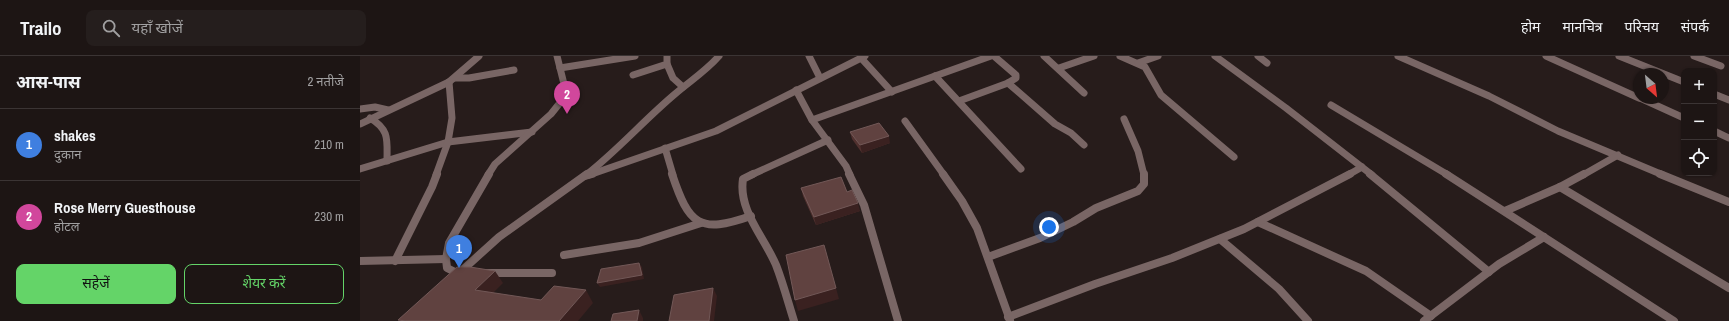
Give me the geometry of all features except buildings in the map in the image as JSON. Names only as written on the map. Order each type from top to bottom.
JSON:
[{"type":"street","points":[[360,124],[452,80],[479,56]]},
{"type":"street","points":[[552,273],[456,276],[447,268],[446,259],[449,243],[483,182],[495,164],[551,114],[563,99],[565,88],[556,56]]},
{"type":"street","points":[[560,68],[599,59],[635,56]]},
{"type":"street","points":[[666,56],[667,64],[673,78],[683,87]]},
{"type":"street","points":[[456,276],[499,236],[605,160],[683,87],[708,69],[719,56]]},
{"type":"street","points":[[809,56],[820,78]]},
{"type":"street","points":[[812,120],[992,56],[1016,75],[1016,78],[1008,83],[959,101]]},
{"type":"street","points":[[1044,56],[1059,68],[1084,93]]},
{"type":"street","points":[[1059,68],[1094,56]]},
{"type":"street","points":[[1120,56],[1138,63],[1147,70],[1161,95],[1234,157]]},
{"type":"street","points":[[1138,63],[1158,56]]},
{"type":"street","points":[[1215,56],[1295,114],[1420,212],[1489,272]]},
{"type":"street","points":[[1258,56],[1267,63]]},
{"type":"street","points":[[1398,56],[1489,96],[1558,131],[1729,202]]},
{"type":"street","points":[[1546,56],[1633,95]]},
{"type":"street","points":[[1619,56],[1681,81]]},
{"type":"street","points":[[1694,56],[1721,66]]},
{"type":"street","points":[[582,177],[716,131],[863,57],[892,92]]},
{"type":"street","points":[[633,75],[667,64]]},
{"type":"street","points":[[452,80],[514,70]]},
{"type":"street","points":[[935,76],[1021,169]]},
{"type":"street","points":[[396,260],[432,187],[448,142],[452,118],[452,80]]},
{"type":"street","points":[[1008,83],[1055,124],[1071,133],[1084,145]]},
{"type":"street","points":[[796,90],[812,120],[846,166],[864,204],[898,321]]},
{"type":"street","points":[[1717,95],[1729,100]]},
{"type":"street","points":[[1652,104],[1681,117]]},
{"type":"street","points":[[1331,105],[1444,172],[1674,321]]},
{"type":"street","points":[[360,109],[376,107],[388,110]]},
{"type":"street","points":[[370,118],[385,128],[387,161]]},
{"type":"street","points":[[988,257],[1040,238],[1073,222],[1096,208],[1138,191],[1144,184],[1144,169],[1130,128],[1124,119]]},
{"type":"street","points":[[905,121],[969,213],[977,228],[1009,319],[1220,239],[1258,222],[1362,167]]},
{"type":"street","points":[[360,170],[448,142],[532,132]]},
{"type":"street","points":[[1717,132],[1729,138]]},
{"type":"street","points":[[794,321],[783,284],[774,262],[751,216],[741,185],[743,179],[828,140]]},
{"type":"street","points":[[665,148],[680,194],[692,218],[701,224]]},
{"type":"street","points":[[1505,211],[1560,187],[1618,155]]},
{"type":"street","points":[[1560,187],[1729,288]]},
{"type":"street","points":[[564,255],[639,243],[701,224],[722,224],[751,216]]},
{"type":"street","points":[[1258,222],[1293,240],[1366,271],[1427,319],[1489,272],[1544,237]]},
{"type":"street","points":[[1220,239],[1279,289],[1308,321]]},
{"type":"street","points":[[360,261],[446,259]]},
{"type":"place","name":"Rose Merry Guesthouse","points":[[567,114]]},
{"type":"place","name":"shakes","points":[[459,268]]}]
